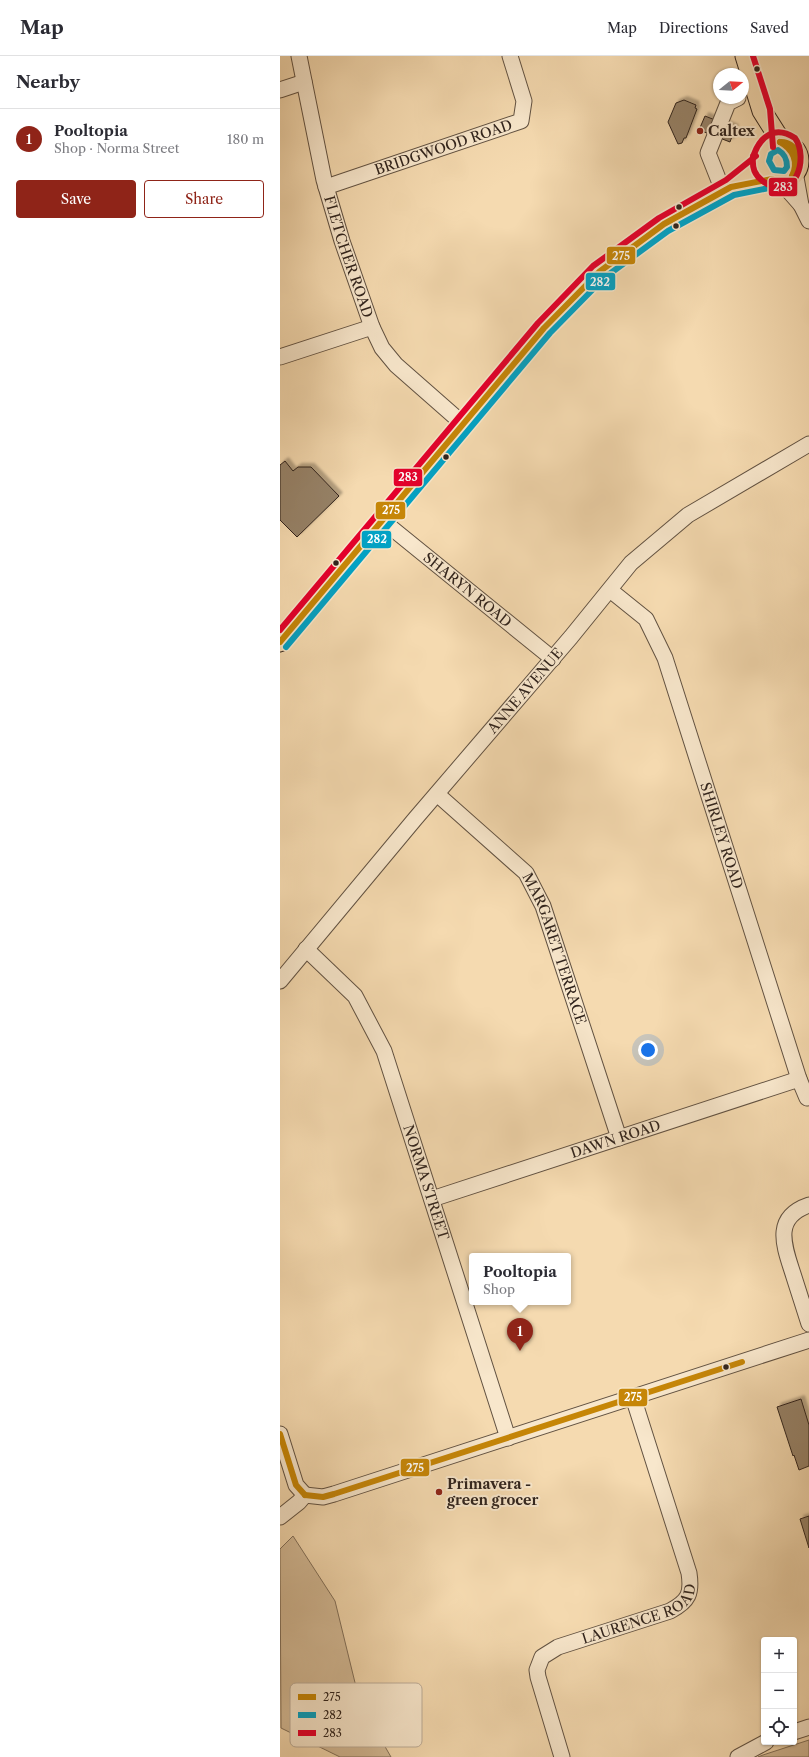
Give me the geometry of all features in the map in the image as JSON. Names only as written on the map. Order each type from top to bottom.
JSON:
[{"type":"main road","points":[[745,56],[746,68]]},
{"type":"main road","points":[[280,642],[383,521],[462,423],[544,328],[599,272],[664,224],[786,158],[762,111],[749,92]]},
{"type":"street","name":"FLETCHER ROAD","points":[[299,56],[326,187],[342,241],[372,327],[382,348],[396,366],[462,423]]},
{"type":"street","name":"BRIDGWOOD ROAD","points":[[326,187],[521,121],[524,101],[510,56]]},
{"type":"street","points":[[280,90],[304,82]]},
{"type":"street","points":[[727,189],[708,152],[728,104]]},
{"type":"street","points":[[786,158],[801,205],[809,221]]},
{"type":"street","points":[[280,357],[372,327]]},
{"type":"street","name":"ANNE AVENUE","points":[[280,981],[553,658],[631,563],[688,515],[809,444]]},
{"type":"street","name":"SHARYN ROAD","points":[[383,521],[553,658]]},
{"type":"street","name":"SHIRLEY ROAD","points":[[610,590],[646,619],[665,658],[799,1079],[807,1098]]},
{"type":"street","name":"MARGARET TERRACE","points":[[437,794],[526,873],[544,906],[619,1138]]},
{"type":"street","name":"NORMA STREET","points":[[306,949],[355,996],[384,1051],[508,1438]]},
{"type":"street","name":"DAWN ROAD","points":[[432,1199],[799,1079]]},
{"type":"street","points":[[809,1205],[795,1211],[791,1215],[786,1225],[783,1237],[788,1258],[809,1324]]},
{"type":"street","points":[[280,1434],[296,1485],[305,1495],[323,1497],[809,1340]]},
{"type":"street","name":"LAURENCE ROAD","points":[[562,1757],[539,1683],[537,1670],[542,1658],[558,1647],[670,1611],[681,1605],[690,1592],[690,1573],[633,1397]]},
{"type":"street","points":[[280,1517],[300,1502],[305,1495]]},
{"type":"street","points":[[797,1731],[809,1727]]},
{"type":"street","points":[[738,1757],[761,1745]]},
{"type":"shaded area","points":[[293,1536],[335,1601],[355,1683],[290,1683],[290,1732],[281,1728],[280,1549]]},
{"type":"shaded area","points":[[809,1740],[809,1757],[758,1757],[797,1745]]},
{"type":"shaded area","points":[[320,1747],[385,1747],[391,1757],[340,1757]]},
{"type":"building","points":[[684,100],[696,105],[695,108],[697,109],[686,138],[684,138],[682,143],[678,144],[668,122],[676,103]]},
{"type":"building","points":[[705,116],[735,128],[730,142],[699,130]]},
{"type":"building","points":[[285,461],[293,471],[298,467],[311,467],[339,496],[297,537],[280,520],[280,465]]},
{"type":"building","points":[[801,1399],[809,1425],[809,1466],[799,1470],[777,1407]]},
{"type":"building","points":[[809,1516],[809,1548],[800,1519]]},
{"type":"transit line","name":"283","points":[[753,56],[770,109],[773,147]]},
{"type":"transit line","name":"283","points":[[753,156],[753,168],[758,177],[764,182],[775,187],[784,187],[792,183],[797,175],[801,156],[799,146],[795,138],[788,134],[781,132],[770,134],[761,142],[754,154]]},
{"type":"transit line","name":"275","points":[[780,142],[785,145],[794,156],[795,166],[792,176]]},
{"type":"transit line","name":"275","points":[[780,142],[791,145],[797,154],[798,165],[792,176]]},
{"type":"transit line","name":"282","points":[[778,150],[786,159],[787,167],[784,171],[774,170],[769,161],[771,154],[778,150]]},
{"type":"transit line","name":"283","points":[[280,630],[538,323],[593,266],[659,218],[726,180],[756,156]]},
{"type":"transit line","name":"275","points":[[280,642],[544,328],[599,272],[664,224],[731,187],[772,179]]},
{"type":"transit line","name":"282","points":[[286,647],[550,333],[604,278],[668,231],[734,195],[774,187]]},
{"type":"transit line","name":"275","points":[[305,1495],[323,1497],[334,1494],[742,1362]]},
{"type":"transit line","name":"275","points":[[280,1434],[296,1485],[305,1495]]},
{"type":"place","name":"Caltex","points":[[700,131]]},
{"type":"place","name":"Pooltopia","points":[[520,1351]]},
{"type":"place","name":"Primavera - green grocer","points":[[439,1492]]}]
